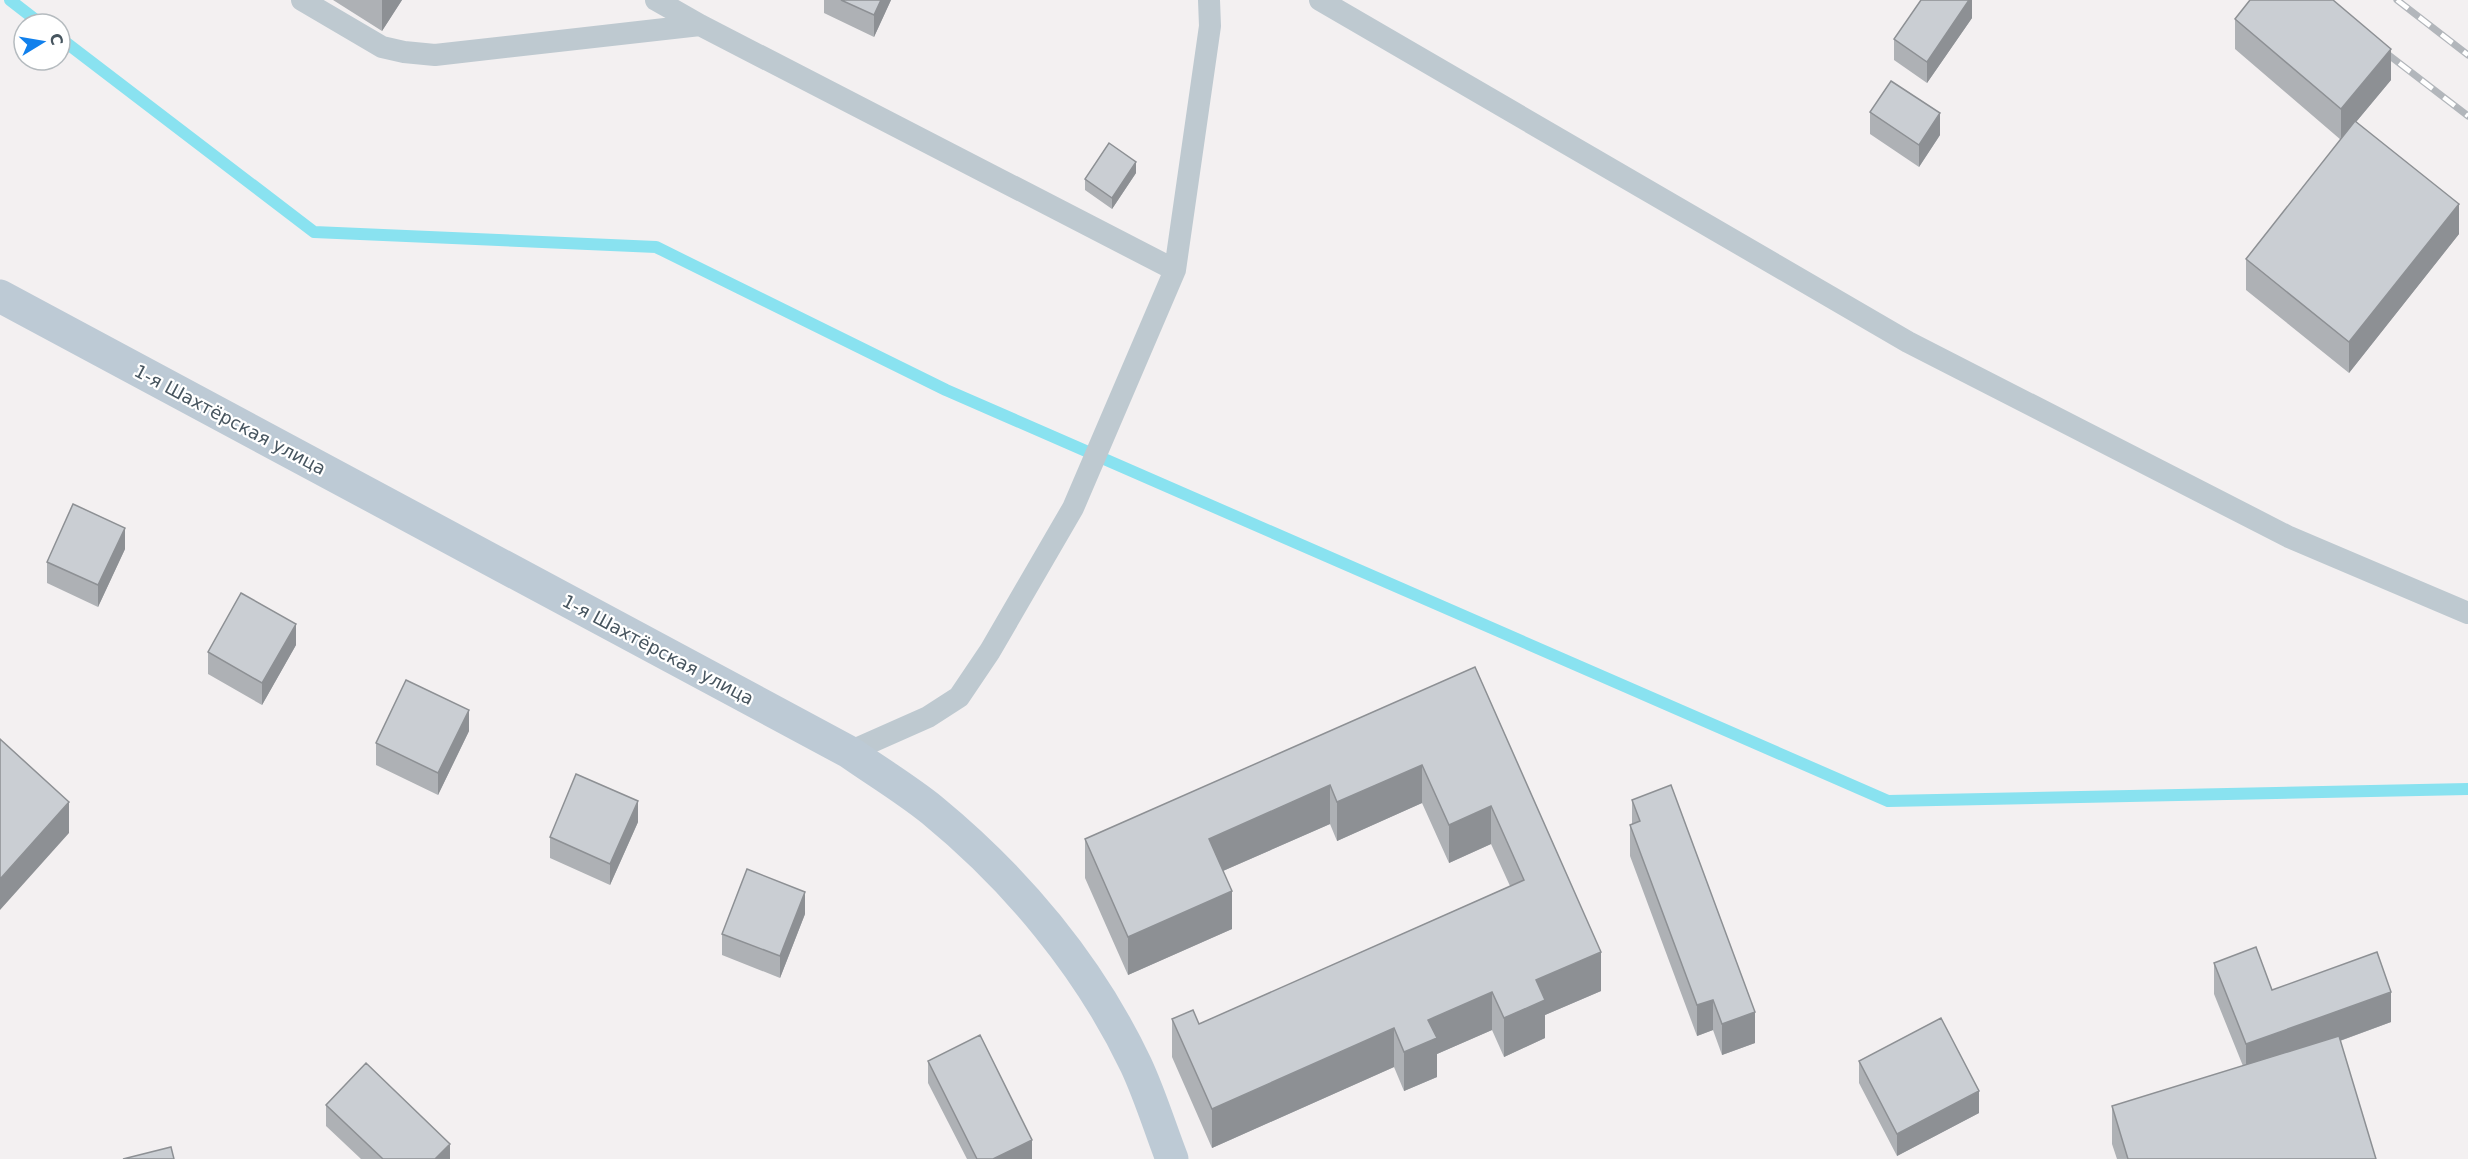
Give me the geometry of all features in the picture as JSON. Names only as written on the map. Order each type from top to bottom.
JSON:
[{"type":"street","name":"1-я Шахтёрская улица","points":[[0,296],[849,752],[931,809],[994,865],[1042,918],[1078,967],[1136,1065],[1172,1159]]},
{"type":"lane","points":[[302,0],[382,47],[435,55],[700,25]]},
{"type":"lane","points":[[656,0],[700,25],[1175,270]]},
{"type":"lane","points":[[849,752],[928,717],[959,697],[990,651],[1073,508],[1175,270],[1210,26],[1209,0]]},
{"type":"lane","points":[[1320,0],[1908,342],[2289,537],[2468,613]]},
{"type":"building","points":[[841,0],[881,0],[874,15]]},
{"type":"building","points":[[1921,0],[1969,0],[1927,62],[1894,39]]},
{"type":"building","points":[[2250,0],[2333,0],[2391,49],[2341,109],[2235,19]]},
{"type":"building","points":[[1891,81],[1940,113],[1919,145],[1870,112]]},
{"type":"building","points":[[2355,121],[2459,204],[2349,342],[2246,259]]},
{"type":"building","points":[[1109,143],[1136,162],[1112,198],[1085,179]]},
{"type":"building","points":[[73,504],[125,528],[98,585],[47,562]]},
{"type":"building","points":[[241,593],[296,624],[262,683],[208,652]]},
{"type":"building","points":[[1475,667],[1601,952],[1536,980],[1545,1000],[1504,1018],[1492,992],[1428,1020],[1437,1038],[1404,1052],[1394,1028],[1212,1109],[1172,1019],[1193,1010],[1199,1024],[1524,880],[1491,806],[1449,825],[1422,765],[1337,802],[1330,785],[1209,839],[1232,891],[1128,937],[1085,839]]},
{"type":"building","points":[[406,680],[469,710],[438,773],[376,743]]},
{"type":"building","points":[[0,739],[69,802],[0,879]]},
{"type":"building","points":[[576,774],[638,801],[610,864],[550,837]]},
{"type":"building","points":[[1671,785],[1755,1012],[1722,1024],[1713,1000],[1697,1005],[1630,825],[1640,821],[1632,800]]},
{"type":"building","points":[[747,869],[805,892],[780,956],[722,934]]},
{"type":"building","points":[[2256,947],[2272,990],[2377,952],[2391,992],[2246,1044],[2214,963]]},
{"type":"building","points":[[1941,1018],[1979,1091],[1897,1134],[1859,1061]]},
{"type":"building","points":[[980,1035],[1032,1140],[993,1159],[977,1159],[928,1061]]},
{"type":"building","points":[[2339,1036],[2376,1159],[2128,1159],[2112,1106]]},
{"type":"building","points":[[366,1063],[450,1144],[435,1159],[383,1159],[326,1105]]},
{"type":"building","points":[[171,1147],[174,1159],[123,1159]]},
{"type":"waterway","points":[[10,0],[26,12]]},
{"type":"waterway","points":[[72,47],[314,232],[656,247],[946,390],[1888,801],[2468,789]]},
{"type":"railway","points":[[2397,0],[2468,55]]},
{"type":"railway","points":[[2377,46],[2468,116]]}]
